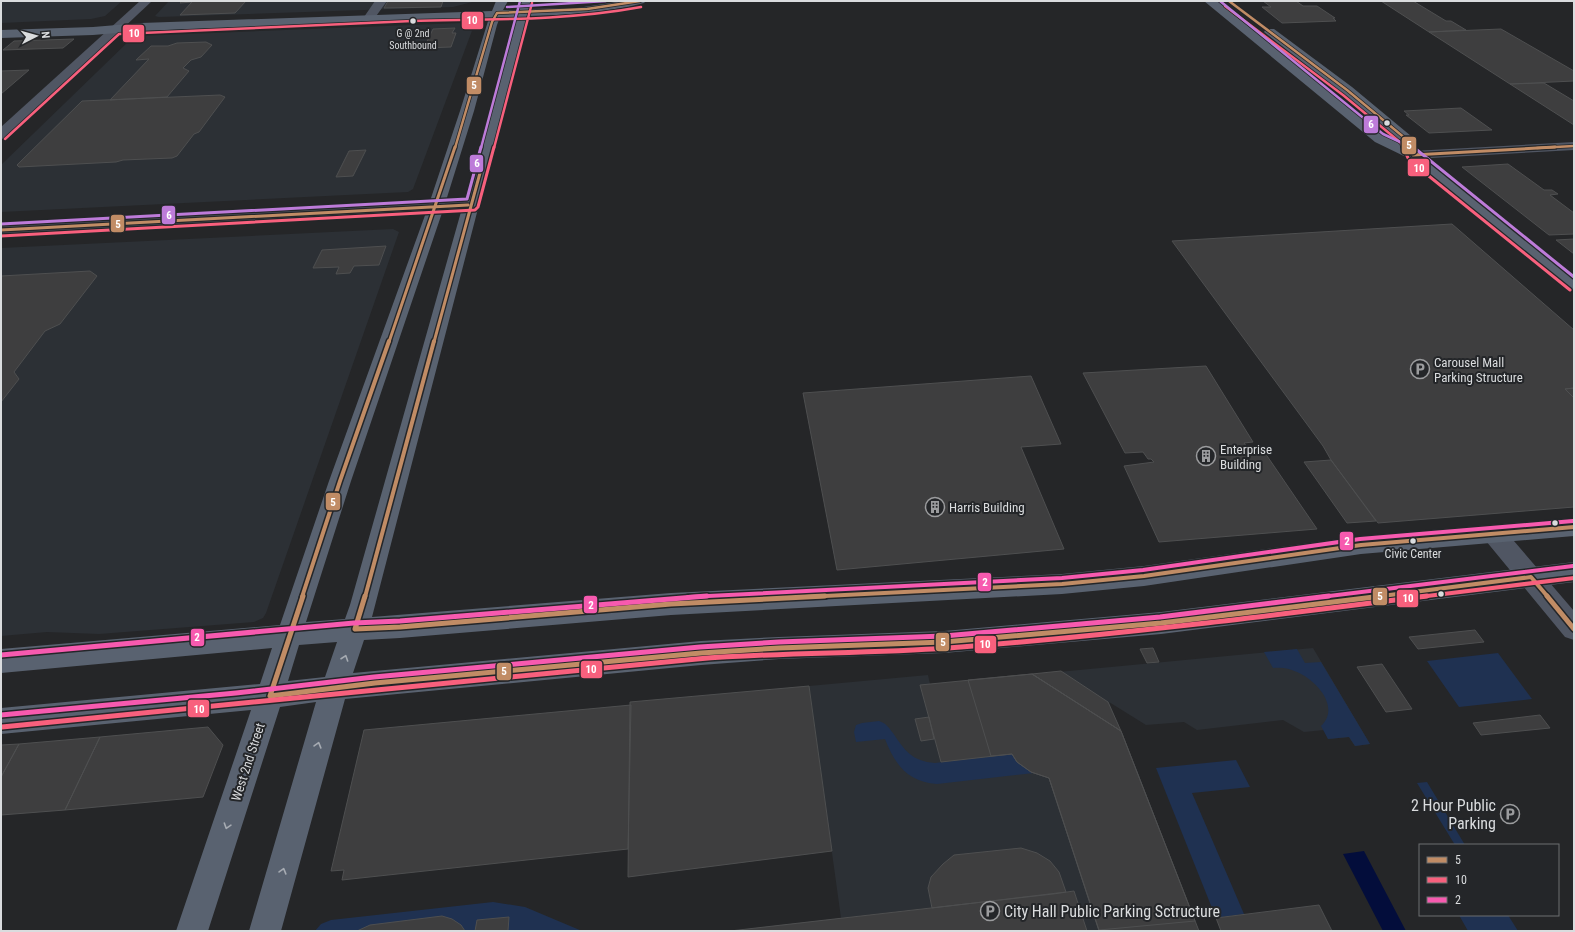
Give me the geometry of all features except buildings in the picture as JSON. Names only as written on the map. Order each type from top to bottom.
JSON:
[{"type":"main road","points":[[1,34],[93,31],[117,28],[370,17],[524,6],[577,11],[611,7],[640,1]]},
{"type":"main road","points":[[1210,1],[1380,139],[1413,155],[1574,285]]},
{"type":"main road","points":[[1229,1],[1341,86],[1406,139],[1413,155]]},
{"type":"main road","points":[[265,931],[334,688],[366,597],[524,6]]},
{"type":"main road","name":"West 2nd Street","points":[[192,931],[340,481],[436,207],[467,111],[491,25],[500,7]]},
{"type":"main road","points":[[1,29],[99,25],[117,28]]},
{"type":"main road","points":[[1,661],[355,629],[400,627],[671,604],[1062,584],[1144,576],[1353,545],[1574,526]]},
{"type":"main road","points":[[1,721],[270,696],[375,683],[701,653],[779,648],[944,642],[1219,617],[1574,572]]},
{"type":"street","points":[[1,135],[146,1]]},
{"type":"street","points":[[370,17],[381,1]]},
{"type":"street","points":[[1413,155],[1574,146]]},
{"type":"street","points":[[1,230],[472,205]]},
{"type":"street","points":[[1494,534],[1574,629]]},
{"type":"shaded area","points":[[1,1],[122,1],[105,16],[91,19],[1,23]]},
{"type":"shaded area","points":[[169,1],[476,1],[453,7],[155,16]]},
{"type":"shaded area","points":[[461,23],[473,28],[413,189],[408,192],[1,212],[1,165],[129,41],[139,36]]},
{"type":"shaded area","points":[[393,229],[399,232],[263,618],[254,622],[99,634],[47,632],[1,636],[1,248]]},
{"type":"shaded area","points":[[1313,648],[1370,744],[1355,746],[1349,737],[1328,739],[1324,730],[1304,732],[1283,720],[1197,730],[1184,722],[1146,725],[1109,702],[1199,931],[1087,931],[1074,891],[841,918],[809,686],[928,675],[930,684]]},
{"type":"shaded area","points":[[1297,649],[1305,663],[1321,662],[1370,744],[1355,746],[1349,737],[1328,739],[1321,726],[1326,719],[1328,711],[1324,695],[1312,681],[1304,676],[1288,669],[1273,668],[1264,652]]},
{"type":"shaded area","points":[[1498,653],[1532,699],[1459,707],[1427,661]]},
{"type":"shaded area","points":[[879,721],[887,726],[905,750],[920,760],[935,763],[1012,754],[1034,773],[937,784],[918,780],[910,776],[898,764],[893,757],[885,739],[856,742],[854,732],[856,725]]},
{"type":"shaded area","points":[[1236,760],[1250,787],[1192,793],[1244,914],[1216,918],[1156,768]]},
{"type":"shaded area","points":[[1427,782],[1464,844],[1454,844],[1417,783]]},
{"type":"shaded area","points":[[1364,851],[1406,931],[1383,931],[1343,854]]},
{"type":"shaded area","points":[[493,902],[525,907],[582,931],[508,931],[509,917],[477,920],[475,931],[465,931],[455,921],[442,916],[357,931],[315,931],[321,924],[331,920]]},
{"type":"shaded area","points":[[1460,916],[1509,916],[1518,931],[1468,931]]},
{"type":"transit line","name":"6","points":[[1,224],[467,199],[520,1]]},
{"type":"transit line","name":"6","points":[[507,7],[606,1]]},
{"type":"transit line","name":"5","points":[[640,1],[587,9],[497,13],[492,22],[467,111],[436,207],[340,481],[270,696],[375,683],[701,653],[779,648],[944,642],[1161,623],[1219,617],[1531,577],[1574,629]]},
{"type":"transit line","name":"6","points":[[1220,1],[1383,134],[1417,150],[1574,277]]},
{"type":"transit line","name":"5","points":[[1229,1],[1347,90],[1406,139],[1413,155],[1574,146]]},
{"type":"transit line","name":"10","points":[[1,236],[475,210],[478,207],[532,3]]},
{"type":"transit line","name":"10","points":[[1225,6],[1343,95],[1401,143],[1409,160],[1570,290]]},
{"type":"transit line","name":"10","points":[[5,139],[119,34],[386,22],[533,19],[587,15],[641,7]]},
{"type":"transit line","name":"5","points":[[480,173],[363,605],[355,629],[400,627],[671,604],[1062,584],[1144,576],[1361,545],[1574,527]]},
{"type":"transit line","name":"5","points":[[1,230],[468,205]]},
{"type":"transit line","name":"2","points":[[1,655],[354,623],[400,621],[671,598],[1062,578],[1143,570],[1360,539],[1573,521]]},
{"type":"transit line","name":"2","points":[[1,715],[236,693],[374,677],[700,647],[779,642],[944,636],[1160,617],[1573,566]]},
{"type":"transit line","name":"10","points":[[2,727],[238,705],[376,689],[701,659],[779,654],[945,648],[1162,629],[1574,578]]},
{"type":"place","name":"G @ 2nd Southbound","points":[[413,21]]},
{"type":"place","name":"Carousel Mall Parking Structure","points":[[1420,369]]},
{"type":"place","name":"Enterprise Building","points":[[1206,456]]},
{"type":"place","name":"Harris Building","points":[[935,507]]},
{"type":"place","name":"Civic Center","points":[[1413,541]]},
{"type":"place","name":"2 Hour Public Parking","points":[[1510,814]]},
{"type":"place","name":"City Hall Public Parking Sctructure","points":[[990,911]]}]
